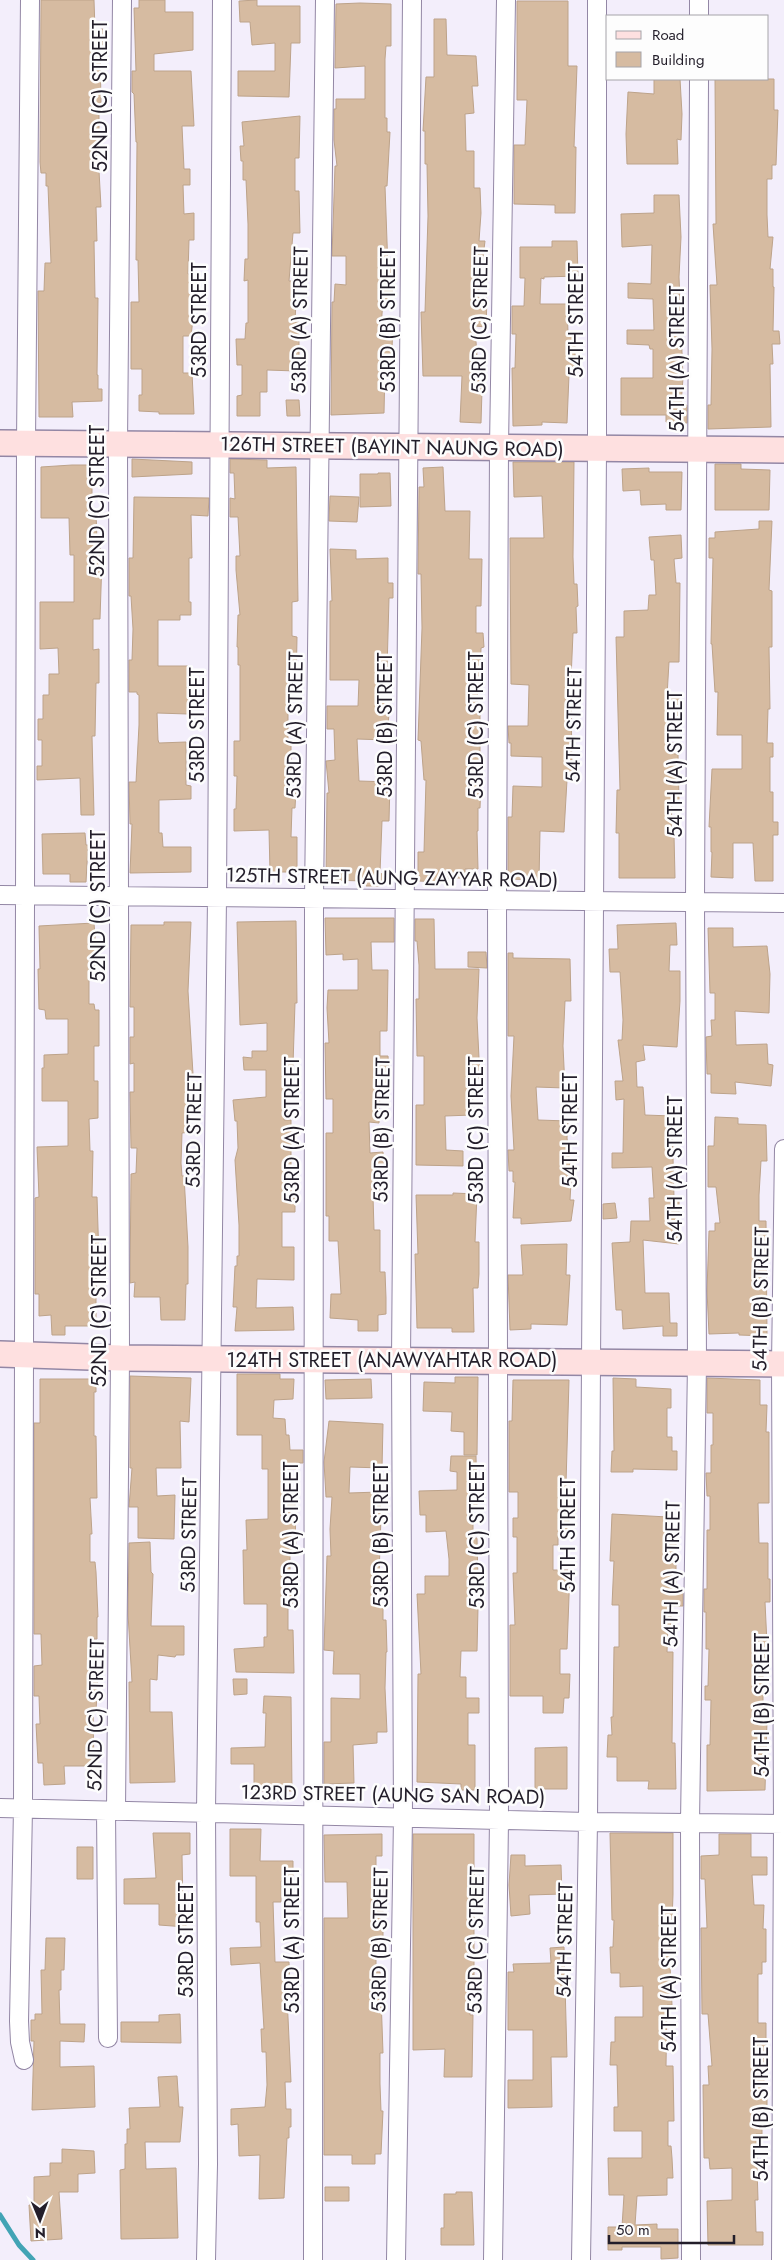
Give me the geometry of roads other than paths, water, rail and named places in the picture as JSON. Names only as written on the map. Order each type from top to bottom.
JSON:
[{"type":"street","points":[[24,2060],[19,2021],[23,1808],[12,1354],[25,896],[26,443],[30,0]]},
{"type":"street","name":"52ND (C) STREET","points":[[108,2038],[120,1358],[118,444],[122,0]]},
{"type":"street","name":"53RD STREET","points":[[206,2260],[208,2164],[206,1812],[213,1359],[222,0]]},
{"type":"street","name":"53RD (A) STREET","points":[[313,2260],[312,1360],[314,898],[326,0]]},
{"type":"street","name":"53RD (B) STREET","points":[[396,2260],[403,1818],[401,1360],[412,0]]},
{"type":"street","name":"53RD (C) STREET","points":[[493,2260],[499,1820],[497,900],[499,447],[506,0]]},
{"type":"street","name":"54TH STREET","points":[[581,2260],[588,1822],[597,449],[597,0]]},
{"type":"street","points":[[699,0],[699,15]]},
{"type":"street","name":"54TH (A) STREET","points":[[691,2260],[690,1822],[697,1363],[695,902],[699,80]]},
{"type":"street","name":"126TH STREET (BAYINT NAUNG ROAD)","points":[[0,443],[784,450]]},
{"type":"street","name":"125TH STREET (AUNG ZAYYAR ROAD)","points":[[0,895],[784,903]]},
{"type":"street","name":"54TH (B) STREET","points":[[781,2260],[784,1824],[784,1149]]},
{"type":"street","name":"124TH STREET (ANAWYAHTAR ROAD)","points":[[12,1354],[120,1358],[783,1364]]},
{"type":"street","name":"123RD STREET (AUNG SAN ROAD)","points":[[0,1808],[588,1822],[784,1824]]},
{"type":"waterway","points":[[0,2215],[19,2245],[33,2260]]}]
